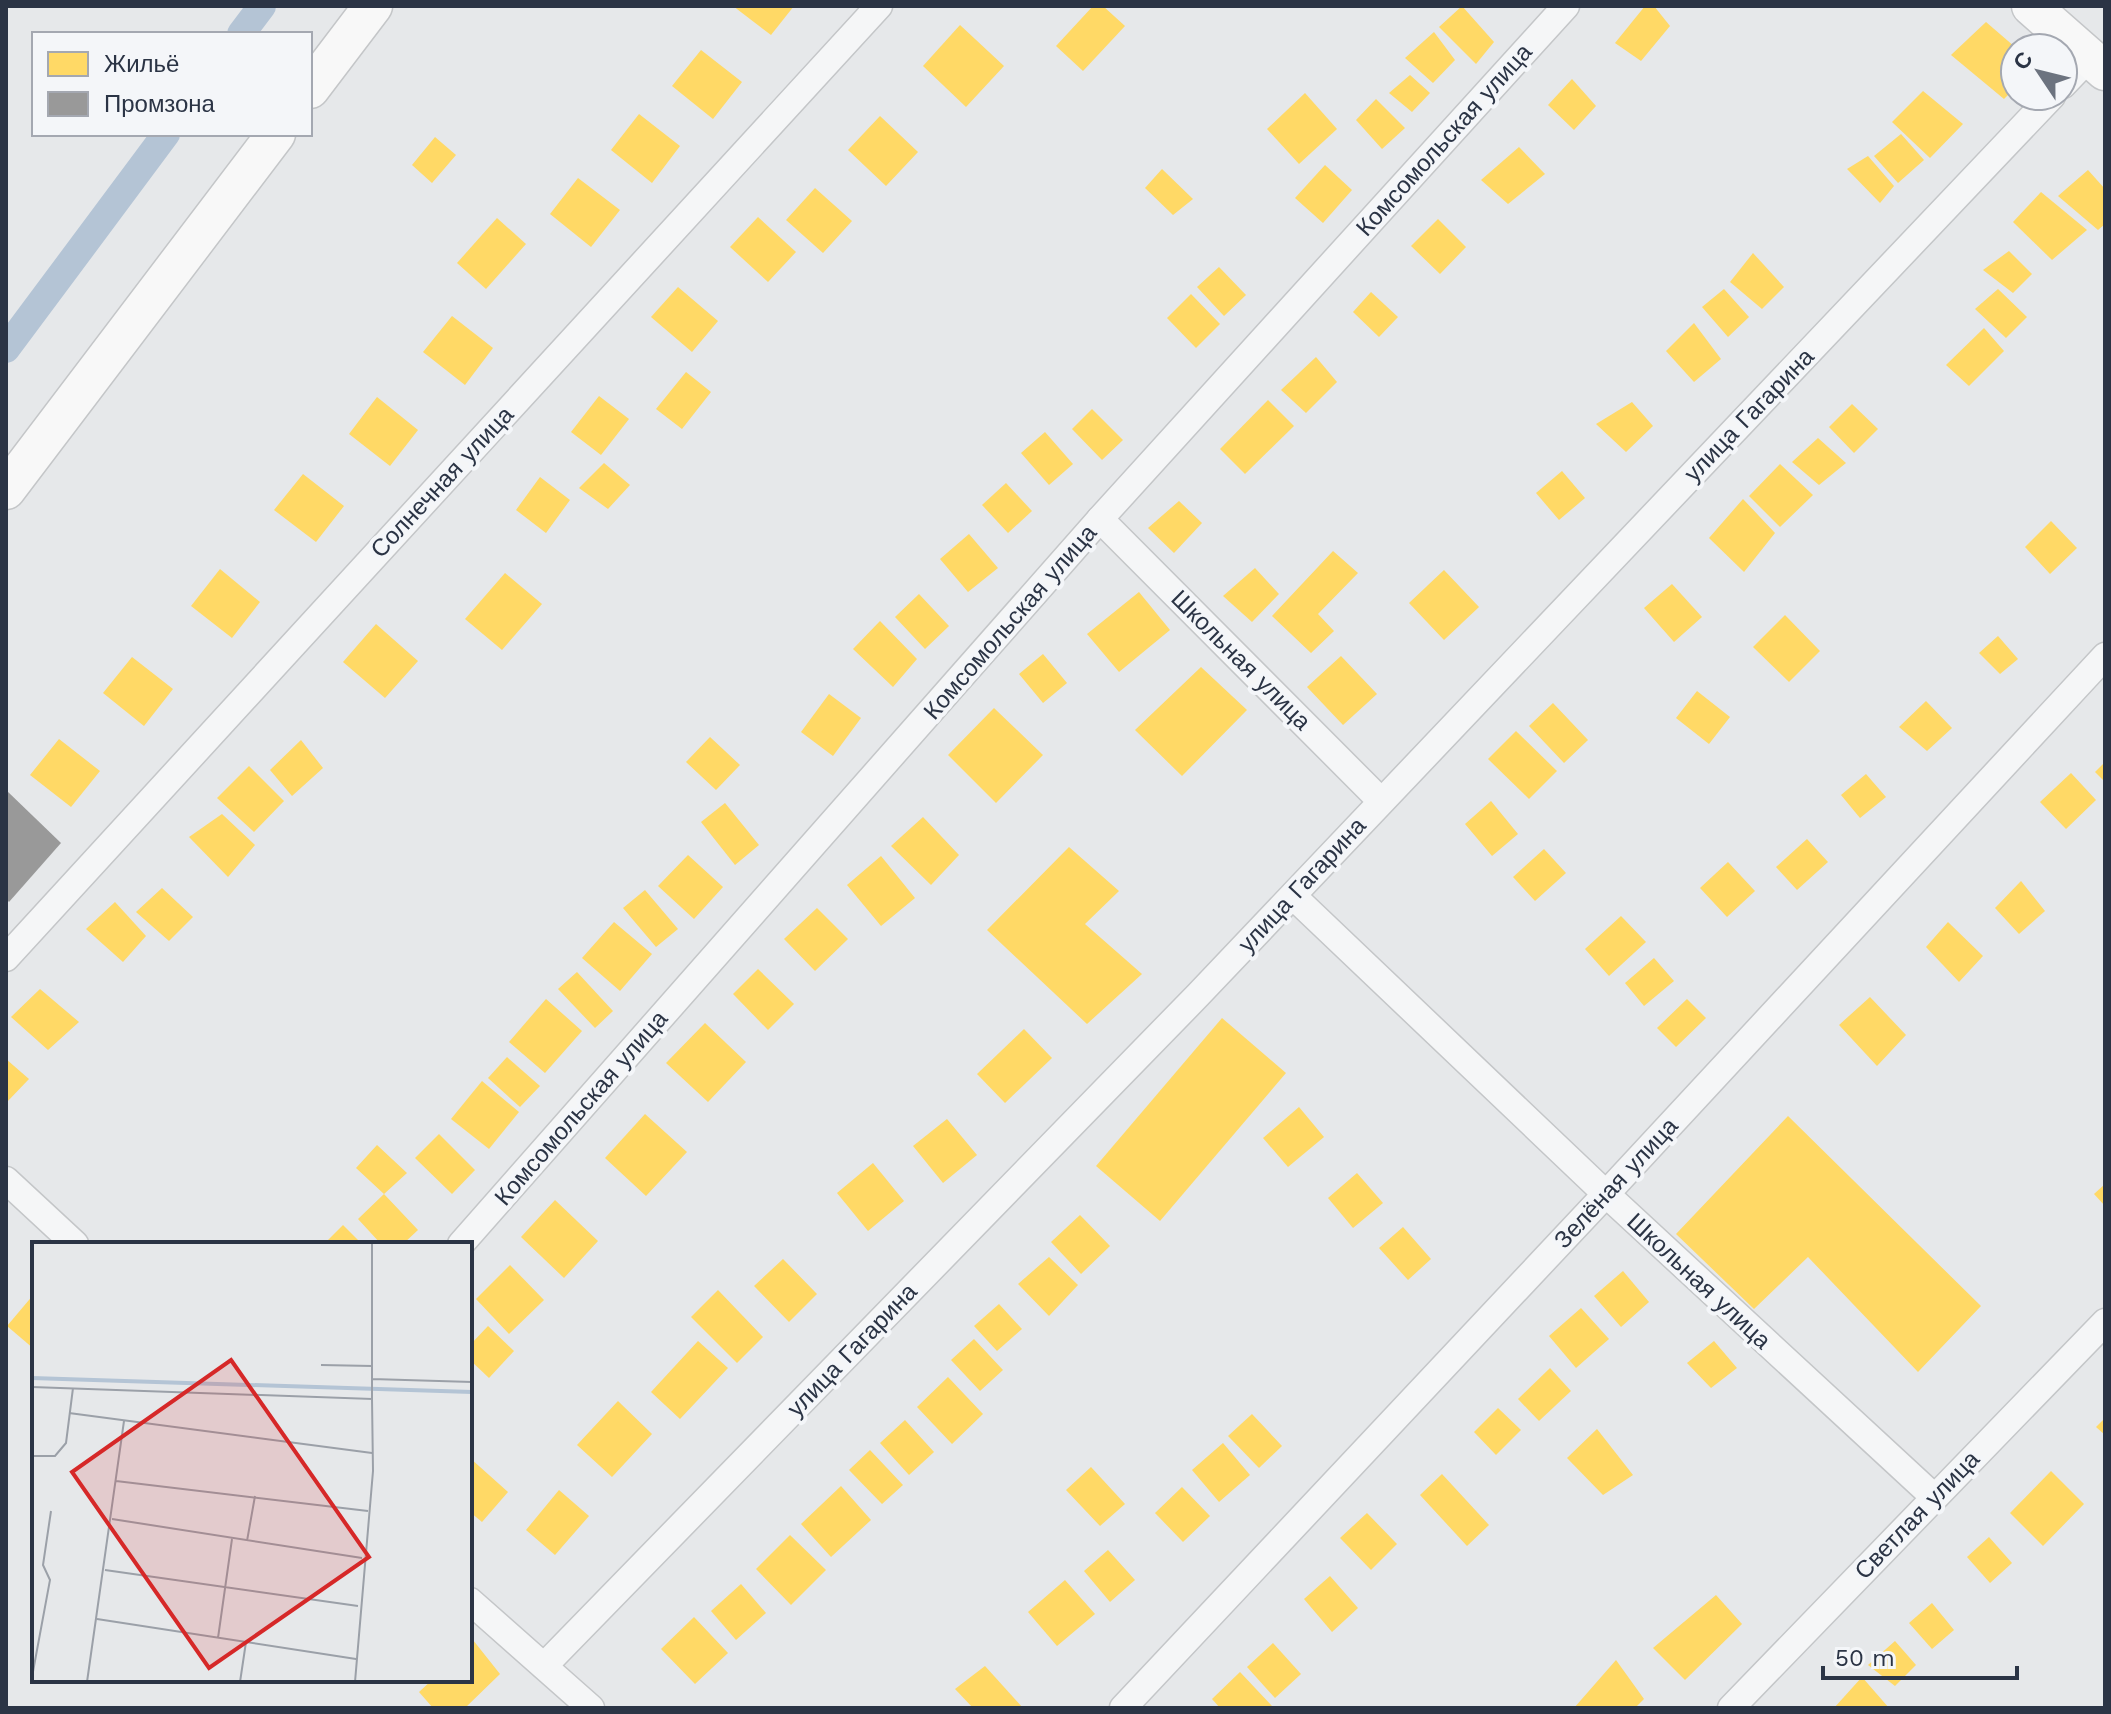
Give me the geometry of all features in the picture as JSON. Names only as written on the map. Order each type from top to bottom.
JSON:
[{"type":"main road","points":[[312,86],[373,6]]},
{"type":"main road","points":[[2031,6],[2097,65]]},
{"type":"main road","points":[[6,490],[274,136]]},
{"type":"street","name":"Солнечная улица","points":[[6,958],[879,6]]},
{"type":"street","name":"Комсомольская улица","points":[[463,1242],[1100,519],[1566,6]]},
{"type":"street","points":[[2079,76],[2097,65]]},
{"type":"street","name":"улица Гагарина","points":[[544,1666],[1293,896],[2037,112]]},
{"type":"street","name":"Школьная улица","points":[[1100,519],[1381,801]]},
{"type":"street","name":"Зелёная улица","points":[[1123,1708],[2105,656]]},
{"type":"street","name":"Школьная улица","points":[[1293,896],[1606,1194],[1934,1497]]},
{"type":"street","points":[[6,1180],[73,1242]]},
{"type":"street","name":"Светлая улица","points":[[1731,1708],[2105,1322]]},
{"type":"street","points":[[472,1603],[591,1708]]},
{"type":"building: Жильё","points":[[733,6],[794,6],[771,35]]},
{"type":"building: Жильё","points":[[1093,6],[1103,6],[1125,26],[1083,71],[1056,46]]},
{"type":"building: Жильё","points":[[1462,6],[1494,42],[1476,64],[1439,27]]},
{"type":"building: Жильё","points":[[1645,6],[1654,6],[1670,26],[1641,61],[1615,43]]},
{"type":"building: Жильё","points":[[1986,22],[1999,33],[1999,95],[1951,55]]},
{"type":"building: Жильё","points":[[960,25],[1004,66],[966,107],[923,66]]},
{"type":"building: Жильё","points":[[1434,32],[1455,60],[1433,83],[1405,58]]},
{"type":"building: Жильё","points":[[701,50],[742,82],[713,119],[672,86]]},
{"type":"building: Жильё","points":[[1410,75],[1430,93],[1412,112],[1389,93]]},
{"type":"building: Жильё","points":[[1572,79],[1596,106],[1574,130],[1548,105]]},
{"type":"building: Жильё","points":[[1923,91],[1963,124],[1930,158],[1892,122]]},
{"type":"building: Жильё","points":[[1305,93],[1337,129],[1299,164],[1267,129]]},
{"type":"building: Жильё","points":[[1376,99],[1405,128],[1382,149],[1356,120]]},
{"type":"building: Жильё","points":[[639,114],[680,146],[652,183],[611,150]]},
{"type":"building: Жильё","points":[[880,116],[918,152],[886,186],[848,150]]},
{"type":"building: Жильё","points":[[1901,134],[1924,160],[1898,183],[1874,156]]},
{"type":"building: Жильё","points":[[435,137],[456,155],[432,183],[412,165]]},
{"type":"building: Жильё","points":[[1519,147],[1545,174],[1508,204],[1481,180]]},
{"type":"building: Жильё","points":[[1868,156],[1894,186],[1880,203],[1847,169]]},
{"type":"building: Жильё","points":[[1325,165],[1352,190],[1323,223],[1295,198]]},
{"type":"building: Жильё","points":[[1162,169],[1193,199],[1173,215],[1145,188]]},
{"type":"building: Жильё","points":[[2088,170],[2105,189],[2105,224],[2098,230],[2058,196]]},
{"type":"building: Жильё","points":[[578,178],[620,210],[591,247],[550,214]]},
{"type":"building: Жильё","points":[[815,188],[852,221],[823,253],[786,220]]},
{"type":"building: Жильё","points":[[2041,192],[2087,230],[2052,260],[2013,222]]},
{"type":"building: Жильё","points":[[758,217],[796,252],[768,282],[730,247]]},
{"type":"building: Жильё","points":[[497,218],[526,244],[486,289],[457,263]]},
{"type":"building: Жильё","points":[[1438,219],[1466,247],[1440,274],[1411,246]]},
{"type":"building: Жильё","points":[[2009,251],[2032,274],[2013,293],[1983,270]]},
{"type":"building: Жильё","points":[[1753,253],[1784,287],[1762,309],[1730,282]]},
{"type":"building: Жильё","points":[[1219,267],[1246,295],[1224,316],[1197,287]]},
{"type":"building: Жильё","points":[[678,287],[718,321],[692,352],[651,317]]},
{"type":"building: Жильё","points":[[1724,289],[1749,317],[1728,337],[1702,307]]},
{"type":"building: Жильё","points":[[1998,289],[2027,317],[2006,338],[1975,309]]},
{"type":"building: Жильё","points":[[1371,292],[1398,317],[1379,337],[1353,312]]},
{"type":"building: Жильё","points":[[1191,294],[1220,324],[1196,348],[1167,318]]},
{"type":"building: Жильё","points":[[452,316],[493,348],[465,385],[423,352]]},
{"type":"building: Жильё","points":[[1694,323],[1721,359],[1694,382],[1666,351]]},
{"type":"building: Жильё","points":[[1984,328],[2004,351],[1969,386],[1946,365]]},
{"type":"building: Жильё","points":[[1316,357],[1337,382],[1306,413],[1281,390]]},
{"type":"building: Жильё","points":[[686,372],[711,392],[682,429],[656,409]]},
{"type":"building: Жильё","points":[[599,396],[629,419],[601,455],[571,432]]},
{"type":"building: Жильё","points":[[377,397],[418,430],[390,466],[349,434]]},
{"type":"building: Жильё","points":[[1268,400],[1294,426],[1245,474],[1220,449]]},
{"type":"building: Жильё","points":[[1632,402],[1653,426],[1626,452],[1596,424]]},
{"type":"building: Жильё","points":[[1852,404],[1878,429],[1854,453],[1829,427]]},
{"type":"building: Жильё","points":[[1092,409],[1123,440],[1102,460],[1072,429]]},
{"type":"building: Жильё","points":[[1045,432],[1073,464],[1049,485],[1021,453]]},
{"type":"building: Жильё","points":[[1818,438],[1846,463],[1819,485],[1792,462]]},
{"type":"building: Жильё","points":[[604,463],[630,485],[608,509],[579,488]]},
{"type":"building: Жильё","points":[[1780,464],[1813,495],[1780,527],[1749,496]]},
{"type":"building: Жильё","points":[[1562,471],[1585,498],[1559,520],[1536,493]]},
{"type":"building: Жильё","points":[[303,474],[344,506],[316,542],[274,510]]},
{"type":"building: Жильё","points":[[540,477],[570,500],[546,533],[516,510]]},
{"type":"building: Жильё","points":[[1006,483],[1032,511],[1008,533],[982,505]]},
{"type":"building: Жильё","points":[[1743,499],[1775,533],[1744,572],[1709,538]]},
{"type":"building: Жильё","points":[[1179,501],[1202,523],[1174,553],[1148,528]]},
{"type":"building: Жильё","points":[[2051,521],[2077,548],[2050,574],[2025,547]]},
{"type":"building: Жильё","points":[[969,534],[998,568],[968,592],[940,559]]},
{"type":"building: Жильё","points":[[1333,551],[1358,573],[1318,614],[1334,631],[1311,653],[1272,616]]},
{"type":"building: Жильё","points":[[1255,568],[1279,594],[1252,622],[1223,596]]},
{"type":"building: Жильё","points":[[220,569],[260,602],[232,638],[191,606]]},
{"type":"building: Жильё","points":[[1444,570],[1479,607],[1444,640],[1409,603]]},
{"type":"building: Жильё","points":[[505,573],[542,604],[502,650],[465,619]]},
{"type":"building: Жильё","points":[[1672,584],[1702,617],[1674,642],[1644,608]]},
{"type":"building: Жильё","points":[[1139,592],[1170,630],[1119,672],[1087,634]]},
{"type":"building: Жильё","points":[[919,594],[949,626],[925,649],[895,617]]},
{"type":"building: Жильё","points":[[1785,615],[1820,651],[1789,682],[1753,647]]},
{"type":"building: Жильё","points":[[880,621],[917,659],[893,687],[853,649]]},
{"type":"building: Жильё","points":[[376,624],[418,661],[385,698],[343,662]]},
{"type":"building: Жильё","points":[[1998,636],[2018,659],[2000,674],[1979,653]]},
{"type":"building: Жильё","points":[[1043,654],[1067,683],[1043,703],[1019,674]]},
{"type":"building: Жильё","points":[[1341,656],[1377,694],[1343,725],[1307,687]]},
{"type":"building: Жильё","points":[[132,657],[173,689],[144,726],[103,693]]},
{"type":"building: Жильё","points":[[1201,667],[1247,710],[1182,776],[1135,730]]},
{"type":"building: Жильё","points":[[1697,691],[1730,717],[1709,744],[1676,718]]},
{"type":"building: Жильё","points":[[829,694],[861,718],[833,756],[801,732]]},
{"type":"building: Жильё","points":[[1926,701],[1952,728],[1927,751],[1899,727]]},
{"type":"building: Жильё","points":[[1553,703],[1588,740],[1564,763],[1529,726]]},
{"type":"building: Жильё","points":[[994,708],[1043,755],[996,803],[948,755]]},
{"type":"building: Жильё","points":[[1516,731],[1557,771],[1529,799],[1488,759]]},
{"type":"building: Жильё","points":[[710,737],[740,765],[716,790],[686,762]]},
{"type":"building: Жильё","points":[[59,739],[100,771],[71,807],[30,775]]},
{"type":"building: Жильё","points":[[301,740],[323,768],[292,796],[270,770]]},
{"type":"building: Жильё","points":[[2105,762],[2105,782],[2095,772]]},
{"type":"building: Жильё","points":[[249,766],[284,801],[254,832],[217,798]]},
{"type":"building: Жильё","points":[[2071,773],[2096,800],[2066,829],[2040,802]]},
{"type":"building: Жильё","points":[[1866,774],[1886,797],[1860,818],[1841,795]]},
{"type":"building: Жильё","points":[[1491,801],[1518,834],[1492,856],[1465,824]]},
{"type":"building: Жильё","points":[[725,803],[759,845],[735,865],[701,822]]},
{"type":"building: Жильё","points":[[222,814],[255,845],[228,877],[189,837]]},
{"type":"building: Жильё","points":[[923,817],[959,855],[931,885],[891,846]]},
{"type":"building: Жильё","points":[[1807,839],[1828,862],[1797,890],[1776,867]]},
{"type":"building: Жильё","points":[[1069,847],[1119,891],[1085,924],[1142,974],[1087,1024],[987,930]]},
{"type":"building: Жильё","points":[[1544,849],[1566,873],[1535,901],[1513,877]]},
{"type":"building: Жильё","points":[[688,855],[723,887],[694,919],[658,886]]},
{"type":"building: Жильё","points":[[881,856],[915,898],[881,926],[847,885]]},
{"type":"building: Жильё","points":[[1728,862],[1755,891],[1727,917],[1700,888]]},
{"type":"building: Жильё","points":[[2021,881],[2045,911],[2019,934],[1995,908]]},
{"type":"building: Жильё","points":[[162,888],[193,917],[169,941],[136,912]]},
{"type":"building: Жильё","points":[[645,890],[678,929],[656,947],[623,908]]},
{"type":"building: Жильё","points":[[115,902],[146,936],[123,962],[86,929]]},
{"type":"building: Жильё","points":[[817,908],[848,939],[815,971],[784,939]]},
{"type":"building: Жильё","points":[[1621,916],[1646,942],[1609,976],[1585,949]]},
{"type":"building: Жильё","points":[[614,922],[652,954],[620,991],[582,958]]},
{"type":"building: Жильё","points":[[1948,922],[1983,956],[1959,982],[1926,947]]},
{"type":"building: Жильё","points":[[1654,958],[1674,981],[1644,1006],[1625,983]]},
{"type":"building: Жильё","points":[[758,969],[794,1004],[768,1030],[733,994]]},
{"type":"building: Жильё","points":[[577,972],[613,1011],[595,1028],[558,989]]},
{"type":"building: Жильё","points":[[40,989],[79,1022],[48,1050],[11,1017]]},
{"type":"building: Жильё","points":[[1870,997],[1906,1035],[1877,1066],[1839,1025]]},
{"type":"building: Жильё","points":[[546,999],[582,1031],[545,1073],[509,1042]]},
{"type":"building: Жильё","points":[[1687,999],[1706,1018],[1676,1047],[1657,1028]]},
{"type":"building: Жильё","points":[[1222,1018],[1286,1073],[1160,1221],[1096,1166]]},
{"type":"building: Жильё","points":[[705,1023],[746,1062],[708,1102],[666,1063]]},
{"type":"building: Жильё","points":[[1024,1029],[1052,1058],[1005,1103],[977,1074]]},
{"type":"building: Жильё","points":[[507,1057],[540,1086],[520,1107],[488,1078]]},
{"type":"building: Жильё","points":[[6,1059],[29,1079],[6,1103]]},
{"type":"building: Жильё","points":[[482,1081],[519,1112],[489,1149],[451,1119]]},
{"type":"building: Жильё","points":[[1299,1107],[1324,1137],[1288,1167],[1263,1138]]},
{"type":"building: Жильё","points":[[645,1114],[687,1152],[646,1196],[605,1158]]},
{"type":"building: Жильё","points":[[1788,1116],[1981,1306],[1918,1372],[1808,1257],[1754,1309],[1676,1234]]},
{"type":"building: Жильё","points":[[947,1119],[977,1155],[943,1183],[913,1146]]},
{"type":"building: Жильё","points":[[439,1134],[475,1170],[452,1194],[415,1158]]},
{"type":"building: Жильё","points":[[377,1145],[407,1173],[384,1194],[356,1168]]},
{"type":"building: Жильё","points":[[873,1163],[904,1201],[868,1231],[837,1193]]},
{"type":"building: Жильё","points":[[1357,1173],[1383,1203],[1353,1228],[1328,1198]]},
{"type":"building: Жильё","points":[[2105,1184],[2105,1206],[2094,1194]]},
{"type":"building: Жильё","points":[[384,1194],[418,1230],[405,1242],[379,1242],[358,1219]]},
{"type":"building: Жильё","points":[[555,1200],[598,1241],[564,1278],[521,1237]]},
{"type":"building: Жильё","points":[[1080,1215],[1110,1246],[1081,1274],[1051,1242]]},
{"type":"building: Жильё","points":[[343,1225],[360,1242],[326,1242]]},
{"type":"building: Жильё","points":[[1403,1227],[1431,1259],[1408,1280],[1379,1248]]},
{"type":"building: Жильё","points":[[1049,1257],[1078,1285],[1049,1316],[1018,1284]]},
{"type":"building: Жильё","points":[[783,1259],[817,1294],[789,1322],[754,1286]]},
{"type":"building: Жильё","points":[[510,1265],[544,1300],[509,1334],[476,1299]]},
{"type":"building: Жильё","points":[[1623,1271],[1649,1302],[1621,1327],[1594,1296]]},
{"type":"building: Жильё","points":[[718,1290],[763,1337],[737,1363],[691,1317]]},
{"type":"building: Жильё","points":[[32,1296],[32,1347],[7,1326]]},
{"type":"building: Жильё","points":[[999,1304],[1022,1329],[997,1351],[974,1326]]},
{"type":"building: Жильё","points":[[1581,1308],[1609,1339],[1576,1368],[1549,1336]]},
{"type":"building: Жильё","points":[[488,1326],[514,1351],[489,1378],[472,1362],[472,1343]]},
{"type":"building: Жильё","points":[[974,1339],[1003,1370],[980,1391],[951,1360]]},
{"type":"building: Жильё","points":[[698,1341],[728,1368],[680,1419],[651,1392]]},
{"type":"building: Жильё","points":[[1714,1341],[1737,1368],[1711,1388],[1687,1363]]},
{"type":"building: Жильё","points":[[1550,1368],[1571,1391],[1539,1421],[1518,1399]]},
{"type":"building: Жильё","points":[[948,1377],[983,1414],[952,1444],[917,1407]]},
{"type":"building: Жильё","points":[[618,1401],[652,1434],[612,1477],[577,1445]]},
{"type":"building: Жильё","points":[[1498,1408],[1521,1430],[1496,1455],[1474,1432]]},
{"type":"building: Жильё","points":[[1252,1414],[1282,1446],[1259,1468],[1228,1436]]},
{"type":"building: Жильё","points":[[2105,1418],[2105,1435],[2096,1427]]},
{"type":"building: Жильё","points":[[905,1420],[934,1452],[909,1475],[880,1443]]},
{"type":"building: Жильё","points":[[1597,1429],[1633,1475],[1603,1495],[1567,1458]]},
{"type":"building: Жильё","points":[[1223,1443],[1250,1475],[1219,1502],[1192,1470]]},
{"type":"building: Жильё","points":[[870,1450],[903,1485],[882,1504],[849,1470]]},
{"type":"building: Жильё","points":[[472,1460],[508,1492],[482,1522],[472,1514]]},
{"type":"building: Жильё","points":[[1091,1467],[1125,1504],[1100,1526],[1066,1490]]},
{"type":"building: Жильё","points":[[2051,1471],[2084,1504],[2043,1546],[2010,1513]]},
{"type":"building: Жильё","points":[[1442,1474],[1489,1525],[1467,1546],[1420,1495]]},
{"type":"building: Жильё","points":[[841,1486],[871,1520],[831,1557],[801,1524]]},
{"type":"building: Жильё","points":[[1182,1487],[1210,1516],[1183,1542],[1155,1513]]},
{"type":"building: Жильё","points":[[559,1490],[589,1516],[555,1555],[526,1530]]},
{"type":"building: Жильё","points":[[1367,1513],[1397,1544],[1371,1570],[1340,1538]]},
{"type":"building: Жильё","points":[[790,1535],[826,1570],[791,1605],[756,1569]]},
{"type":"building: Жильё","points":[[1989,1537],[2012,1563],[1990,1583],[1967,1557]]},
{"type":"building: Жильё","points":[[1108,1550],[1135,1580],[1110,1602],[1084,1571]]},
{"type":"building: Жильё","points":[[1330,1576],[1358,1608],[1332,1632],[1304,1599]]},
{"type":"building: Жильё","points":[[1065,1580],[1095,1614],[1057,1646],[1028,1612]]},
{"type":"building: Жильё","points":[[741,1584],[766,1613],[736,1640],[711,1611]]},
{"type":"building: Жильё","points":[[1716,1595],[1742,1624],[1685,1680],[1653,1648]]},
{"type":"building: Жильё","points":[[1932,1603],[1954,1630],[1932,1649],[1909,1623]]},
{"type":"building: Жильё","points":[[694,1617],[728,1653],[695,1684],[661,1649]]},
{"type":"building: Жильё","points":[[472,1641],[500,1674],[465,1708],[433,1708],[419,1692],[430,1682],[472,1682]]},
{"type":"building: Жильё","points":[[1895,1641],[1916,1665],[1895,1686],[1868,1665]]},
{"type":"building: Жильё","points":[[1273,1643],[1301,1674],[1275,1698],[1247,1667]]},
{"type":"building: Жильё","points":[[1616,1660],[1644,1699],[1635,1708],[1574,1708]]},
{"type":"building: Жильё","points":[[985,1666],[1023,1708],[973,1708],[955,1689]]},
{"type":"building: Жильё","points":[[1240,1672],[1272,1706],[1270,1708],[1220,1708],[1212,1699]]},
{"type":"building: Жильё","points":[[1862,1677],[1889,1708],[1834,1708]]},
{"type":"building: Промзона","points":[[6,790],[61,843],[9,902],[6,899]]},
{"type":"waterway","points":[[242,32],[262,6]]},
{"type":"waterway","points":[[6,349],[165,136]]}]
